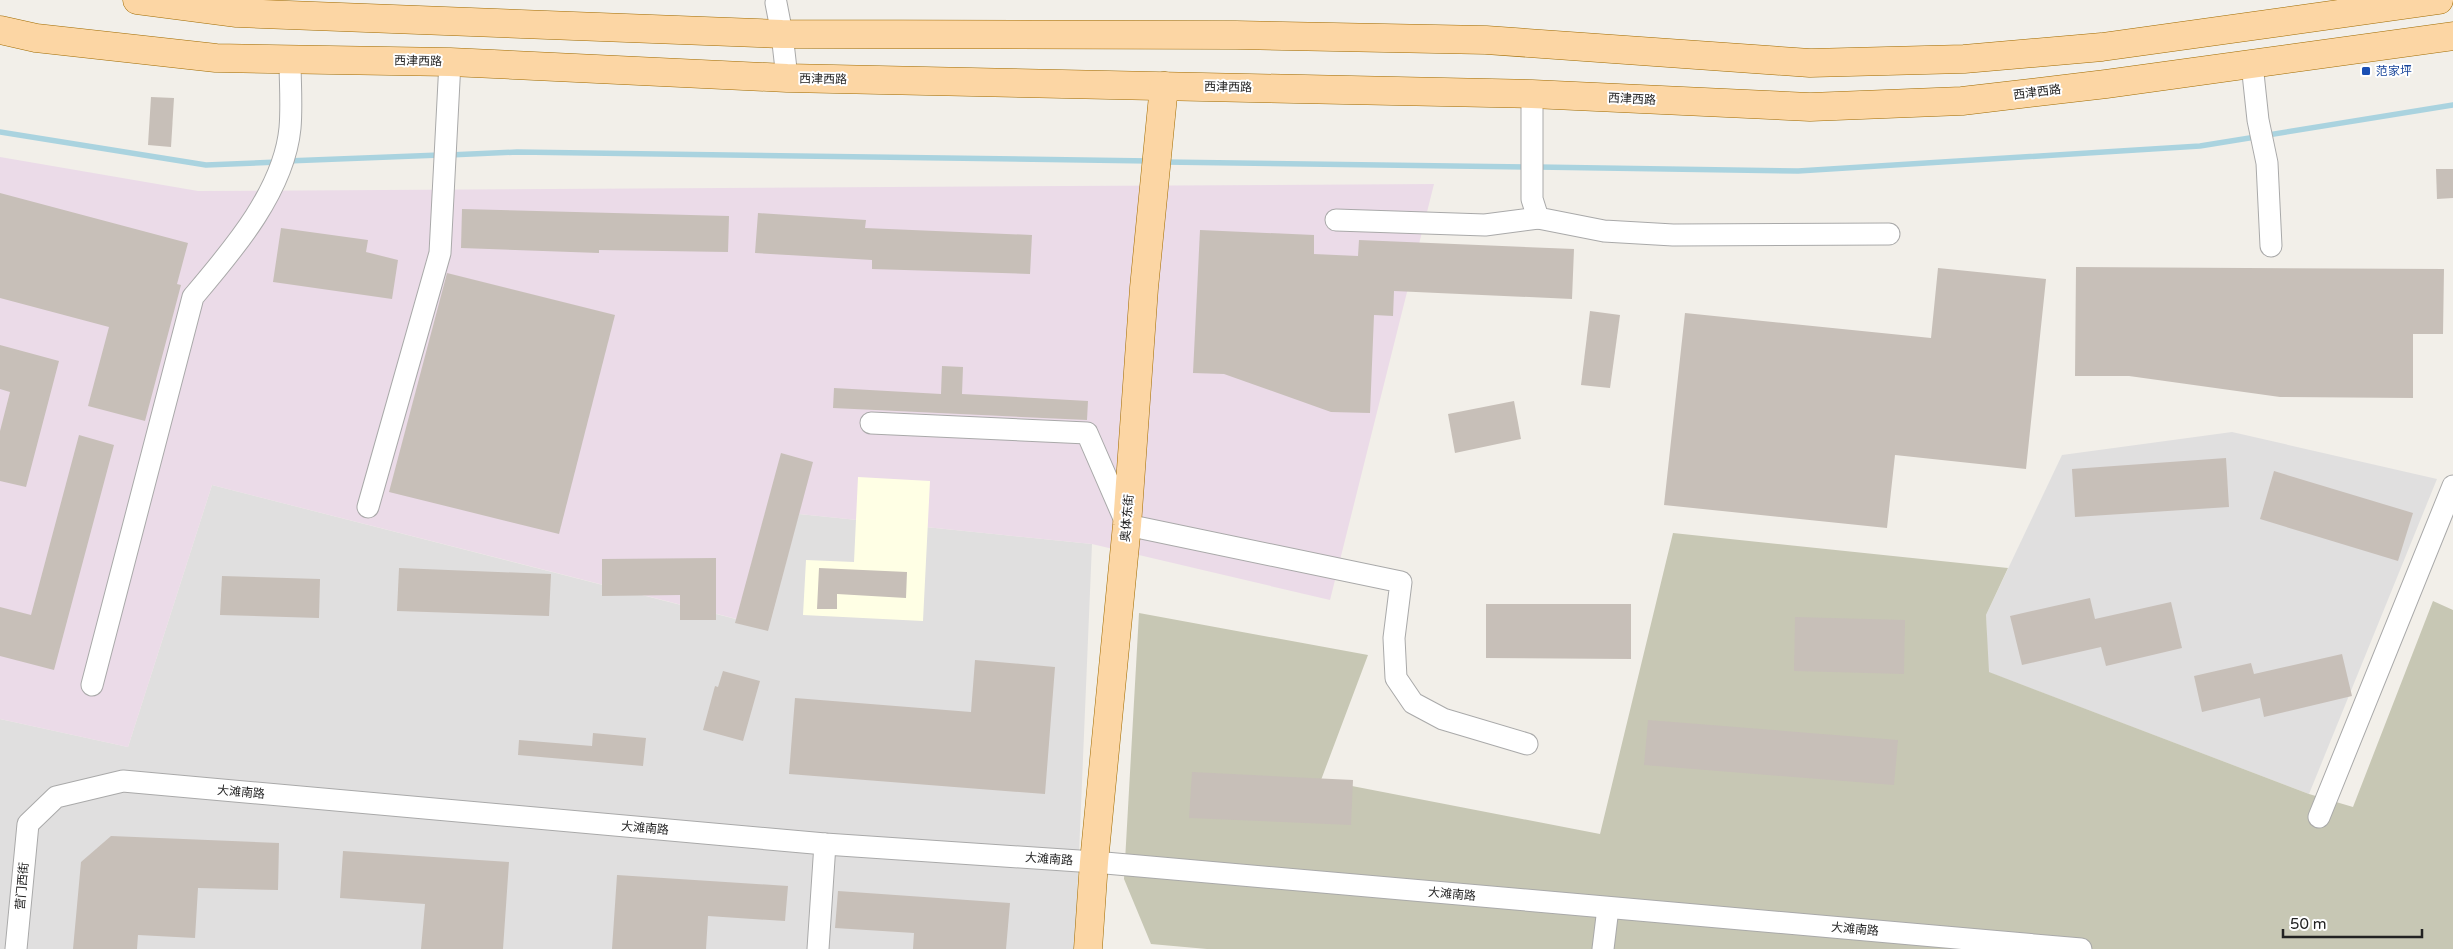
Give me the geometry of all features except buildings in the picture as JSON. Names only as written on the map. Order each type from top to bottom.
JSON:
[{"type":"main road","points":[[137,0],[237,13],[782,34],[1236,35],[1486,40],[1810,63],[1964,59],[2102,47],[2439,0]]},
{"type":"main road","name":"西津西路","points":[[0,30],[36,38],[216,58],[450,62],[787,78],[1532,94],[1810,107],[1962,101],[2453,36]]},
{"type":"main road","points":[[1962,101],[1964,59]]},
{"type":"main road","name":"奥体东街","points":[[1088,949],[1094,862],[1127,525],[1144,288],[1162,124],[1164,86]]},
{"type":"street","points":[[776,3],[787,78]]},
{"type":"street","points":[[92,685],[193,297],[227,257],[277,180],[290,129],[290,59]]},
{"type":"street","points":[[368,507],[440,253],[450,62]]},
{"type":"street","points":[[2252,64],[2258,120],[2267,164],[2270,246]]},
{"type":"street","points":[[1532,94],[1532,199],[1538,218]]},
{"type":"street","points":[[1336,220],[1484,225],[1538,218],[1604,231],[1634,233],[1889,234]]},
{"type":"street","points":[[872,423],[1087,433],[1127,525],[1401,582],[1394,638],[1396,678],[1413,703],[1442,719],[1527,744]]},
{"type":"street","points":[[2319,817],[2453,486]]},
{"type":"street","name":"大滩南路","points":[[28,824],[56,797],[123,781],[825,844],[1094,862],[2081,949]]},
{"type":"street","name":"营门西街","points":[[16,949],[28,824]]},
{"type":"street","points":[[818,949],[825,844]]},
{"type":"street","points":[[1603,949],[1608,908]]},
{"type":"shaded area","points":[[0,157],[198,191],[1434,184],[1330,600],[1092,544],[799,514],[764,626],[212,485],[128,747],[0,719]]},
{"type":"shaded area","points":[[2232,432],[2437,479],[2309,794],[1988,672],[1986,615],[2062,455]]},
{"type":"shaded area","points":[[858,477],[930,481],[923,621],[803,615],[806,560],[854,562]]},
{"type":"shaded area","points":[[212,485],[763,626],[799,514],[1092,544],[1075,949],[0,949],[0,719],[128,747]]},
{"type":"shaded area","points":[[1673,533],[2008,568],[1986,615],[1989,672],[2309,794],[2353,807],[2433,601],[2453,610],[2453,949],[1207,949],[1151,944],[1124,879],[1139,613],[1368,655],[1321,780],[1600,834]]},
{"type":"waterway","points":[[1537,167],[1798,171],[2200,146],[2453,105]]},
{"type":"waterway","points":[[0,132],[206,165],[278,162]]},
{"type":"waterway","points":[[449,155],[517,152],[1150,161]]},
{"type":"waterway","points":[[287,161],[440,155]]},
{"type":"waterway","points":[[1164,162],[1528,167]]},
{"type":"place","name":"范家坪","points":[[2366,71]]}]
